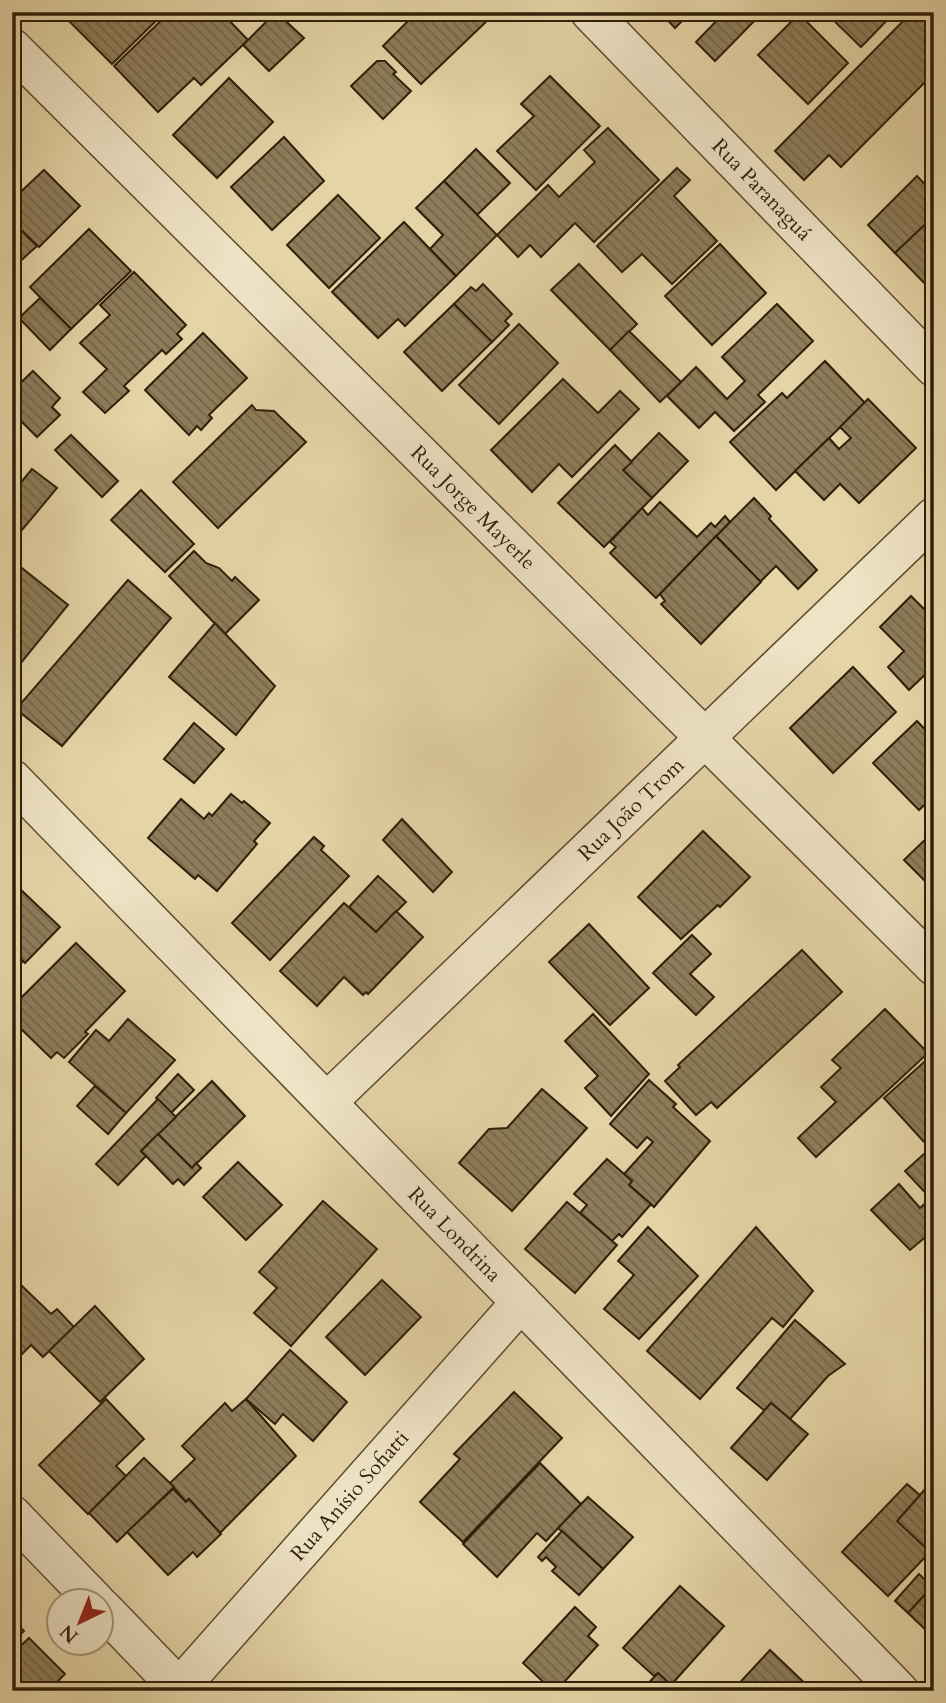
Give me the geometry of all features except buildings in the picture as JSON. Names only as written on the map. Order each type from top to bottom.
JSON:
[{"type":"street","name":"Rua Paranaguá","points":[[590,12],[934,367]]},
{"type":"street","name":"Rua Jorge Mayerle","points":[[12,48],[934,966]]},
{"type":"street","name":"Rua João Trom","points":[[327,1102],[934,517]]},
{"type":"street","name":"Rua Londrina","points":[[12,779],[899,1691]]},
{"type":"street","name":"Rua Anísio Sofiatti","points":[[180,1689],[521,1302]]},
{"type":"street","points":[[12,1515],[83,1588]]},
{"type":"street","points":[[116,1623],[180,1689]]}]
